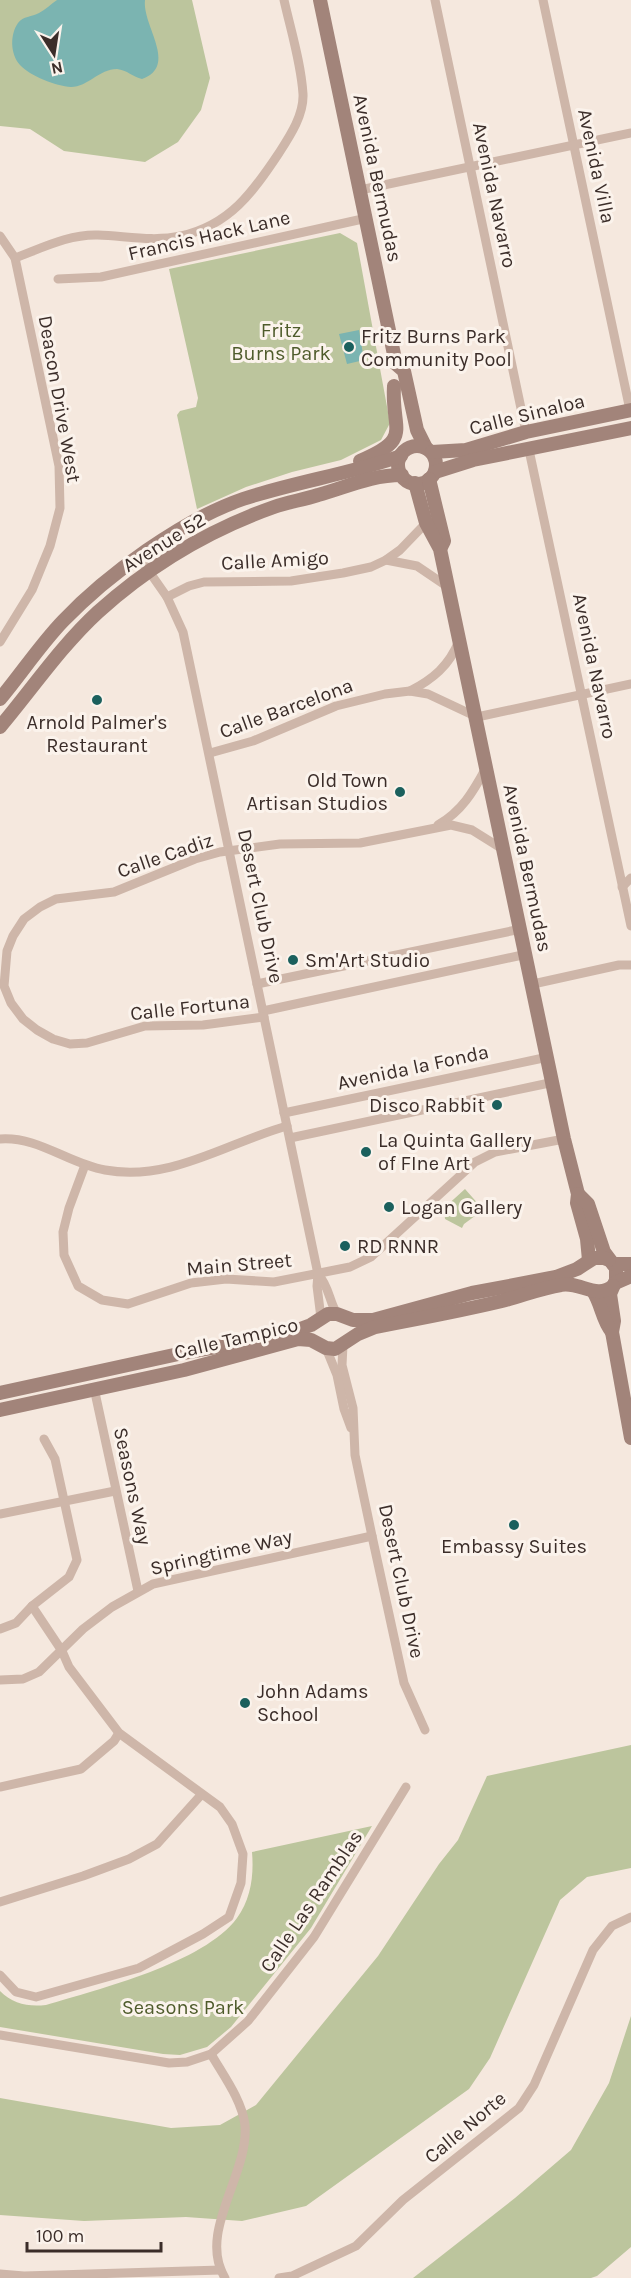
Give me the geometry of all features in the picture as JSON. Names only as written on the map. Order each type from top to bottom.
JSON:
[{"type":"street","points":[[0,236],[15,258],[64,240],[97,235],[146,239],[179,236],[205,229],[232,210],[254,190],[288,138],[299,116],[303,96],[284,0]]},
{"type":"street","name":"Avenida Bermudas","points":[[320,0],[396,364],[404,371],[417,430],[429,450]]},
{"type":"street","name":"Avenida Navarro","points":[[435,0],[525,432]]},
{"type":"street","name":"Avenida Villa","points":[[543,0],[630,410]]},
{"type":"street","points":[[360,190],[631,133]]},
{"type":"street","name":"Francis Hack Lane","points":[[58,279],[101,277],[367,218]]},
{"type":"street","name":"Deacon Drive West","points":[[0,642],[32,590],[50,546],[60,508],[59,466],[15,258]]},
{"type":"street","name":"Avenida Bermudas","points":[[396,364],[391,373],[405,426],[403,453]]},
{"type":"street","points":[[314,480],[322,473],[361,461],[389,447],[398,425],[393,400],[394,386]]},
{"type":"street","name":"Calle Sinaloa","points":[[429,450],[466,450],[525,432],[630,410]]},
{"type":"street","name":"Calle Sinaloa","points":[[432,476],[473,460],[631,428]]},
{"type":"street","points":[[416,446],[429,450],[436,462],[432,476],[415,483],[402,475],[399,466],[403,453],[416,446]]},
{"type":"street","name":"Avenida Navarro","points":[[529,450],[631,926]]},
{"type":"street","name":"Avenue 52","points":[[0,699],[63,622],[94,591],[139,556],[202,518],[241,500],[362,469],[403,453]]},
{"type":"street","name":"Avenue 52","points":[[0,727],[65,647],[98,612],[150,572],[204,537],[277,506],[332,492],[367,478],[402,475]]},
{"type":"street","name":"Avenida Bermudas","points":[[432,476],[444,541],[440,549]]},
{"type":"street","name":"Avenida Bermudas","points":[[415,483],[426,522],[440,549],[554,1082],[564,1139],[578,1194],[577,1203],[587,1239],[587,1262],[582,1269],[582,1280],[600,1302],[605,1323],[612,1332]]},
{"type":"street","name":"Calle Amigo","points":[[167,597],[189,586],[204,582],[312,579],[352,571],[386,560],[400,550],[426,522]]},
{"type":"street","name":"Desert Club Drive","points":[[139,556],[167,597],[183,632],[318,1274],[319,1319],[314,1333],[337,1375],[344,1409],[354,1436]]},
{"type":"street","name":"Calle Amigo","points":[[386,560],[417,566],[448,587]]},
{"type":"street","name":"Calle Barcelona","points":[[210,753],[253,741],[341,704],[410,691],[425,683],[445,666],[460,639]]},
{"type":"street","points":[[477,717],[631,684]]},
{"type":"street","name":"Calle Barcelona","points":[[410,691],[428,694],[477,717]]},
{"type":"street","name":"Calle Cadiz","points":[[435,827],[448,819],[464,804],[487,766]]},
{"type":"street","name":"Calle Cadiz","points":[[2,986],[7,951],[13,936],[24,919],[40,907],[56,898],[114,892],[195,859],[280,844],[360,843],[435,827],[463,826],[504,850]]},
{"type":"street","points":[[622,886],[631,878]]},
{"type":"street","points":[[257,984],[521,929]]},
{"type":"street","name":"Calle Fortuna","points":[[2,986],[23,1019],[53,1039],[70,1044],[87,1043],[146,1026],[203,1025],[263,1014],[527,954]]},
{"type":"street","points":[[533,984],[619,965],[631,966],[631,954]]},
{"type":"street","name":"Avenida la Fonda","points":[[284,1113],[548,1057]]},
{"type":"street","points":[[290,1138],[554,1082]]},
{"type":"street","points":[[0,1139],[21,1140],[40,1145],[85,1165],[121,1173],[165,1170],[186,1165],[257,1134],[287,1126]]},
{"type":"street","name":"Main Street","points":[[85,1165],[63,1232],[64,1255],[78,1286],[102,1300],[128,1304],[191,1283],[226,1279],[274,1282],[350,1267],[371,1257],[474,1161],[484,1156],[564,1139]]},
{"type":"street","name":"Avenida Bermudas","points":[[578,1194],[588,1204],[604,1252],[617,1274],[610,1294],[614,1321],[612,1332],[631,1438]]},
{"type":"street","name":"Calle Tampico","points":[[0,1393],[183,1353],[284,1335],[328,1314],[353,1320],[373,1320],[472,1293],[556,1276],[599,1257],[611,1262],[631,1264]]},
{"type":"street","name":"Desert Club Drive","points":[[318,1274],[326,1282],[333,1306],[339,1315],[346,1319],[350,1329],[345,1343],[342,1365],[352,1408],[356,1455],[404,1683],[425,1730]]},
{"type":"street","name":"Calle Tampico","points":[[0,1410],[184,1370],[298,1339],[335,1349],[358,1334],[375,1327],[500,1301],[562,1284],[580,1285],[592,1291],[602,1292],[631,1276]]},
{"type":"street","points":[[94,1388],[97,1380],[149,1367],[183,1353]]},
{"type":"street","name":"Seasons Way","points":[[94,1388],[138,1591]]},
{"type":"street","points":[[0,1629],[16,1623],[32,1606],[69,1577],[77,1560],[56,1459],[44,1439]]},
{"type":"street","points":[[0,1514],[115,1491]]},
{"type":"street","name":"Springtime Way","points":[[0,1680],[30,1677],[50,1664],[83,1629],[112,1606],[153,1584],[372,1536]]},
{"type":"street","points":[[0,1976],[16,1992],[36,1998],[139,1968],[229,1917],[241,1883],[243,1854],[232,1824],[220,1807],[120,1733],[69,1667],[32,1606]]},
{"type":"street","points":[[0,1787],[81,1769],[114,1741],[120,1733]]},
{"type":"street","name":"Calle Las Ramblas","points":[[0,2035],[169,2063],[187,2062],[211,2054],[248,2021],[314,1937],[406,1787]]},
{"type":"street","points":[[0,1902],[129,1859],[157,1844],[201,1795]]},
{"type":"street","name":"Calle Norte","points":[[279,2278],[292,2276],[356,2246],[403,2200],[519,2108],[534,2085],[593,1950],[612,1926],[631,1917]]},
{"type":"street","points":[[0,2274],[24,2276],[223,2274],[218,2263],[216,2241],[242,2154],[245,2124],[236,2099],[211,2054]]},
{"type":"green space","points":[[0,0],[192,0],[210,78],[201,110],[178,142],[145,162],[64,151],[30,129],[0,126]]},
{"type":"green space","name":"Fritz Burns Park","points":[[340,233],[357,243],[390,423],[381,440],[341,460],[292,472],[246,487],[197,509],[177,415],[180,411],[196,407],[198,398],[169,269]]},
{"type":"green space","points":[[465,1189],[480,1206],[479,1213],[462,1228],[445,1219],[444,1208]]},
{"type":"green space","points":[[631,1745],[631,1868],[587,1877],[560,1900],[490,2058],[469,2089],[306,2206],[242,2221],[186,2217],[84,2221],[0,2215],[0,2098],[171,2128],[220,2125],[256,2105],[378,1956],[439,1864],[458,1840],[487,1776]]},
{"type":"green space","name":"Seasons Park","points":[[372,1826],[311,1928],[231,2027],[207,2047],[180,2055],[163,2054],[0,2027],[0,1991],[21,2004],[46,2005],[149,1972],[201,1948],[221,1934],[242,1911],[252,1878],[252,1852]]},
{"type":"green space","points":[[631,2016],[631,2247],[597,2276],[591,2278],[413,2278],[515,2198],[571,2150],[609,2083]]},
{"type":"water","points":[[57,0],[145,0],[148,21],[158,55],[158,65],[153,73],[142,79],[121,70],[111,70],[83,84],[71,87],[44,80],[24,69],[14,55],[12,38],[15,28],[22,19],[39,13]]},
{"type":"water","points":[[359,330],[364,360],[347,364],[339,334]]},
{"type":"place","name":"Fritz Burns Park Community Pool","points":[[349,347]]},
{"type":"place","name":"Arnold Palmer's Restaurant","points":[[97,700]]},
{"type":"place","name":"Old Town Artisan Studios","points":[[400,792]]},
{"type":"place","name":"Sm'Art Studio","points":[[293,960]]},
{"type":"place","name":"Disco Rabbit","points":[[497,1105]]},
{"type":"place","name":"La Quinta Gallery of FIne Art","points":[[366,1152]]},
{"type":"place","name":"Logan Gallery","points":[[389,1207]]},
{"type":"place","name":"RD RNNR","points":[[345,1246]]},
{"type":"place","name":"Embassy Suites","points":[[514,1525]]},
{"type":"place","name":"John Adams School","points":[[245,1703]]}]
